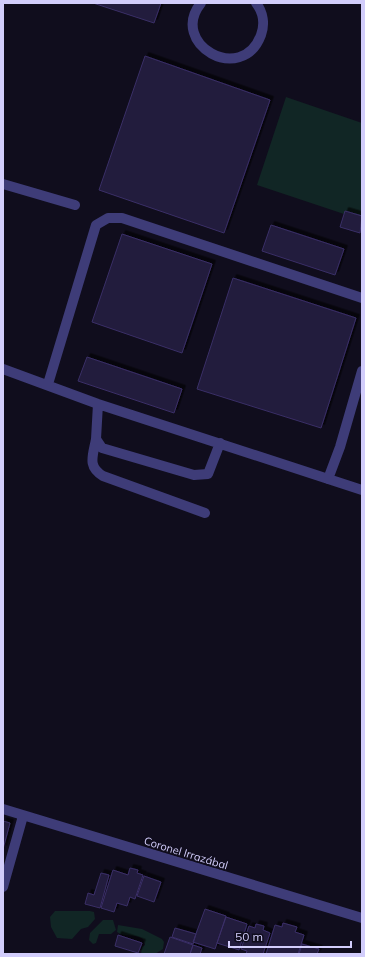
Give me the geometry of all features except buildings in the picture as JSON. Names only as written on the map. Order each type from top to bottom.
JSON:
[{"type":"street","points":[[201,3],[194,15],[193,24],[198,42],[211,54],[228,59],[246,54],[259,41],[263,24],[262,15],[256,3]]},
{"type":"street","points":[[3,184],[75,205]]},
{"type":"street","points":[[48,384],[96,225],[108,218],[122,218],[362,298]]},
{"type":"street","points":[[3,369],[48,384],[98,404],[362,490]]},
{"type":"street","points":[[328,479],[340,447],[362,371]]},
{"type":"street","points":[[98,404],[96,439],[92,463],[95,471],[103,476],[205,513]]},
{"type":"street","points":[[96,439],[102,448],[194,475],[208,474],[220,444]]},
{"type":"street","name":"Coronel Irrazábal","points":[[3,809],[362,918]]},
{"type":"street","points":[[3,888],[23,816]]},
{"type":"green space","points":[[286,97],[362,123],[362,220],[257,185]]},
{"type":"green space","points":[[55,911],[90,911],[94,912],[95,919],[88,927],[81,929],[72,939],[57,938],[51,927],[50,917]]},
{"type":"green space","points":[[103,920],[113,920],[116,930],[111,934],[99,934],[96,943],[93,944],[89,940],[90,933]]},
{"type":"green space","points":[[118,925],[142,929],[162,939],[164,942],[163,949],[155,954],[141,954],[142,947],[145,945],[143,939],[137,936],[120,934],[117,932]]}]
